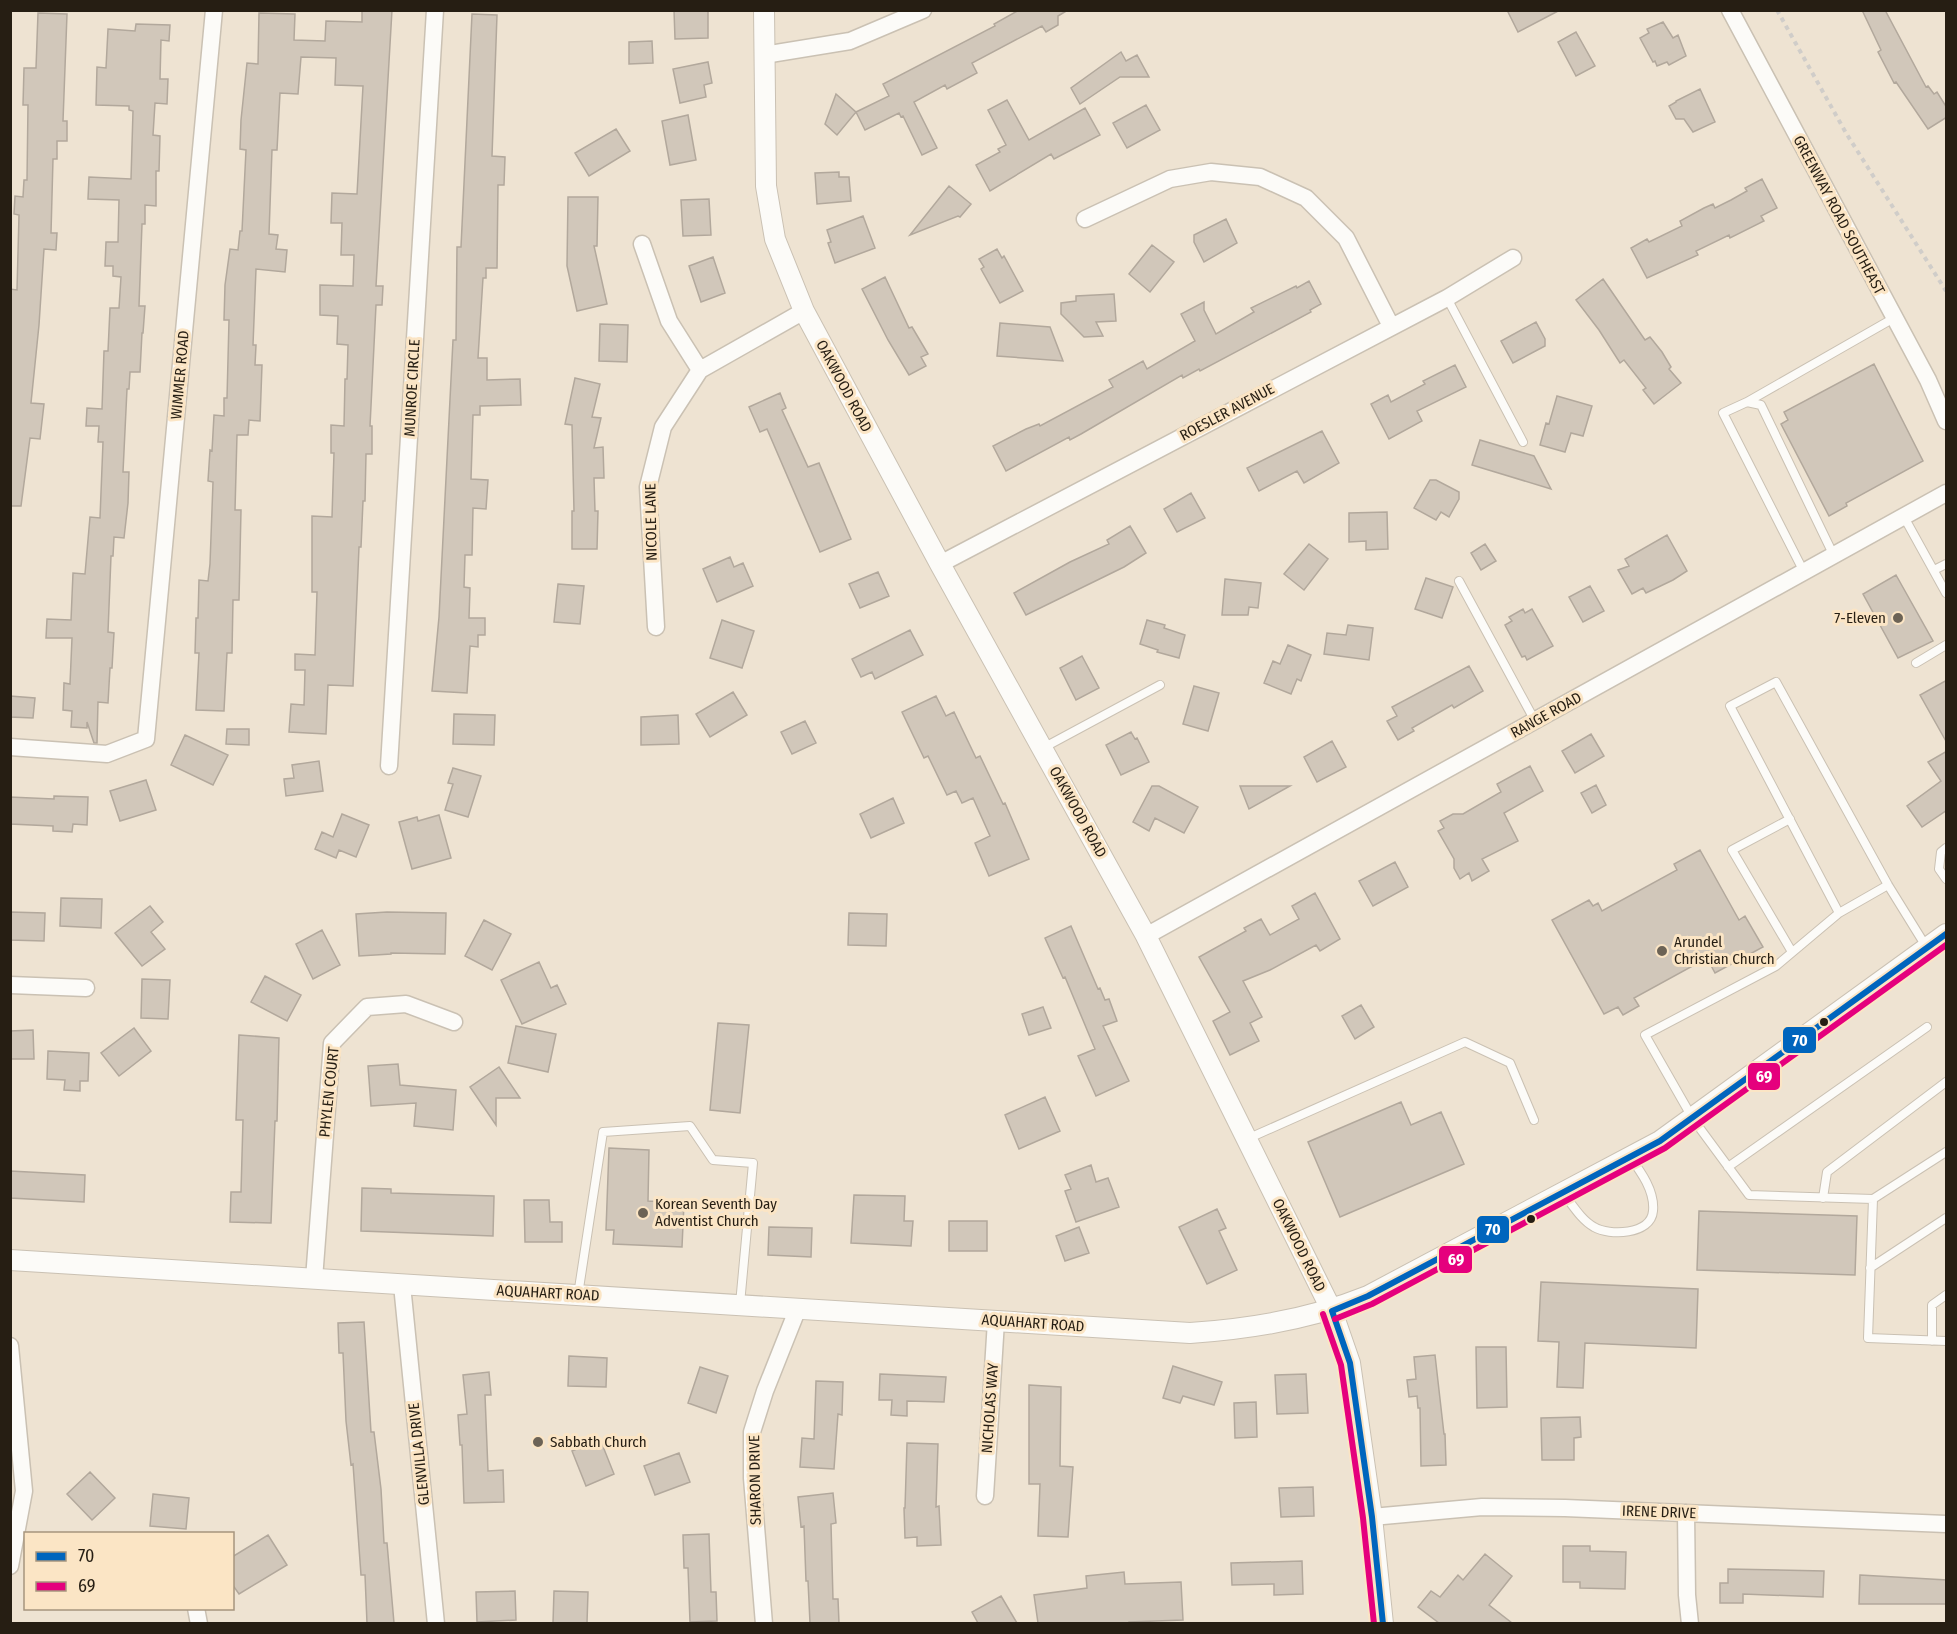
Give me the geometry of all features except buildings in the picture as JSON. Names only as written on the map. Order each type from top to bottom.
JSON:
[{"type":"street","name":"WIMMER ROAD","points":[[10,747],[107,754],[146,739],[214,10]]},
{"type":"street","name":"MUNROE CIRCLE","points":[[389,766],[435,10]]},
{"type":"street","name":"OAKWOOD ROAD","points":[[764,10],[766,186],[775,239],[804,311],[940,564],[1146,936],[1332,1311],[1350,1363],[1372,1517],[1383,1623]]},
{"type":"street","points":[[764,55],[850,41],[923,10]]},
{"type":"street","name":"GREENWAY ROAD SOUTHEAST","points":[[1730,10],[1928,380],[1947,421]]},
{"type":"street","points":[[1085,219],[1170,179],[1210,172],[1260,177],[1306,198],[1346,238],[1391,326]]},
{"type":"street","points":[[642,244],[669,321],[700,370]]},
{"type":"street","name":"ROESLER AVENUE","points":[[940,564],[1448,298],[1513,258]]},
{"type":"street","name":"NICOLE LANE","points":[[656,627],[648,487],[663,426],[700,370],[804,311]]},
{"type":"street","name":"RANGE ROAD","points":[[1146,936],[1947,493]]},
{"type":"street","name":"AQUAHART ROAD","points":[[10,1260],[1190,1333],[1237,1330],[1332,1311],[1368,1296],[1660,1141],[1947,934]]},
{"type":"street","points":[[10,985],[86,988]]},
{"type":"street","name":"PHYLEN COURT","points":[[314,1279],[332,1042],[367,1007],[406,1004],[454,1022]]},
{"type":"street","name":"GLENVILLA DRIVE","points":[[402,1285],[436,1623]]},
{"type":"street","name":"SHARON DRIVE","points":[[764,1623],[752,1478],[752,1432],[765,1391],[798,1308]]},
{"type":"street","name":"NICHOLAS WAY","points":[[985,1496],[996,1321]]},
{"type":"street","points":[[10,1346],[24,1491],[10,1566]]},
{"type":"street","name":"IRENE DRIVE","points":[[1372,1517],[1482,1508],[1565,1508],[1947,1524]]},
{"type":"street","points":[[1686,1513],[1687,1595],[1690,1623]]},
{"type":"lane","points":[[1448,298],[1523,442]]},
{"type":"lane","points":[[1804,572],[1724,413],[1894,318]]},
{"type":"lane","points":[[1747,402],[1761,405],[1834,556]]},
{"type":"lane","points":[[1904,517],[1947,593]]},
{"type":"lane","points":[[1934,570],[1947,564]]},
{"type":"lane","points":[[1459,581],[1535,721]]},
{"type":"lane","points":[[1916,663],[1947,645]]},
{"type":"lane","points":[[1839,913],[1730,706],[1776,682],[1888,885],[1927,948]]},
{"type":"lane","points":[[1042,749],[1160,685]]},
{"type":"lane","points":[[1790,819],[1732,850],[1792,952]]},
{"type":"lane","points":[[1947,842],[1940,868],[1947,879]]},
{"type":"lane","points":[[1888,885],[1839,913],[1776,966],[1645,1035],[1693,1119],[1749,1195],[1873,1199],[1947,1152]]},
{"type":"lane","points":[[1728,1167],[1927,1027]]},
{"type":"lane","points":[[1247,1140],[1465,1042],[1510,1063],[1534,1120]]},
{"type":"lane","points":[[1823,1198],[1827,1173],[1947,1082]]},
{"type":"lane","points":[[578,1295],[603,1132],[690,1126],[713,1160],[753,1163],[740,1304]]},
{"type":"lane","points":[[1563,1192],[1580,1215],[1594,1227],[1611,1233],[1636,1229],[1650,1219],[1653,1212],[1651,1192],[1630,1157]]},
{"type":"lane","points":[[1873,1199],[1868,1338],[1947,1341]]},
{"type":"lane","points":[[1870,1268],[1947,1218]]},
{"type":"lane","points":[[1932,1341],[1932,1305],[1947,1295]]},
{"type":"path","points":[[1777,10],[1846,133],[1947,291]]},
{"type":"transit line","name":"70","points":[[1332,1311],[1368,1296],[1660,1141],[1946,934]]},
{"type":"transit line","name":"69","points":[[1335,1319],[1372,1304],[1665,1148],[1946,945]]},
{"type":"transit line","name":"70","points":[[1332,1311],[1350,1363],[1372,1517],[1383,1624]]},
{"type":"transit line","name":"69","points":[[1323,1314],[1341,1365],[1363,1518],[1374,1624]]},
{"type":"place","name":"7-Eleven","points":[[1898,618]]},
{"type":"place","name":"Arundel Christian Church","points":[[1662,951]]},
{"type":"place","name":"Korean Seventh Day Adventist Church","points":[[643,1213]]},
{"type":"place","name":"Sabbath Church","points":[[538,1442]]}]
